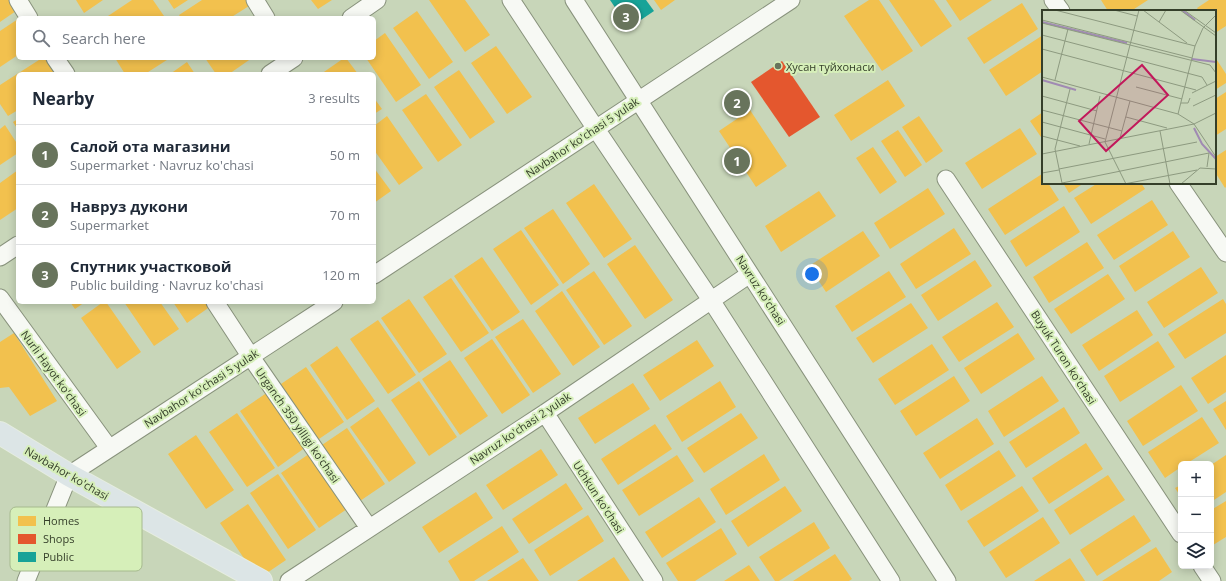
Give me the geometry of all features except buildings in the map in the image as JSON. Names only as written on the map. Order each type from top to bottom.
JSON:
[{"type":"main road","name":"Navbahor ko'chasi","points":[[0,433],[128,507]]},
{"type":"main road","name":"Navbahor ko'chasi","points":[[142,515],[261,581]]},
{"type":"street","points":[[18,0],[29,16]]},
{"type":"street","points":[[255,0],[265,16]]},
{"type":"street","points":[[354,16],[377,0]]},
{"type":"street","points":[[511,0],[711,300],[891,581]]},
{"type":"street","name":"Navruz ko'chasi","points":[[574,0],[639,99],[947,581]]},
{"type":"street","name":"Navbahor ko'chasi 5 yulak","points":[[376,275],[790,0]]},
{"type":"street","points":[[1053,0],[1060,10]]},
{"type":"street","points":[[56,60],[65,72]]},
{"type":"street","points":[[273,72],[291,60]]},
{"type":"street","name":"Buyuk Turon ko'chasi","points":[[946,179],[1180,533]]},
{"type":"street","points":[[1179,184],[1226,253]]},
{"type":"street","points":[[0,257],[16,245]]},
{"type":"street","name":"Navruz ko'chasi 2 yulak","points":[[289,581],[750,274]]},
{"type":"street","name":"Nurli Hayot ko'chasi","points":[[0,298],[109,448]]},
{"type":"street","name":"Urganch 350 yilligi ko'chasi","points":[[216,304],[369,528]]},
{"type":"street","name":"Navbahor ko'chasi 5 yulak","points":[[69,474],[331,304]]},
{"type":"street","name":"Uchkun ko'chasi","points":[[544,412],[654,581]]},
{"type":"street","points":[[56,507],[69,474]]},
{"type":"street","points":[[1204,569],[1212,581]]},
{"type":"street","points":[[26,581],[30,571]]},
{"type":"place","name":"Спутник участковой","points":[[626,17]]},
{"type":"place","name":"Хусан туйхонаси","points":[[778,66]]},
{"type":"place","name":"Навруз дукони","points":[[737,103]]},
{"type":"place","name":"Салой ота магазини","points":[[737,161]]}]
